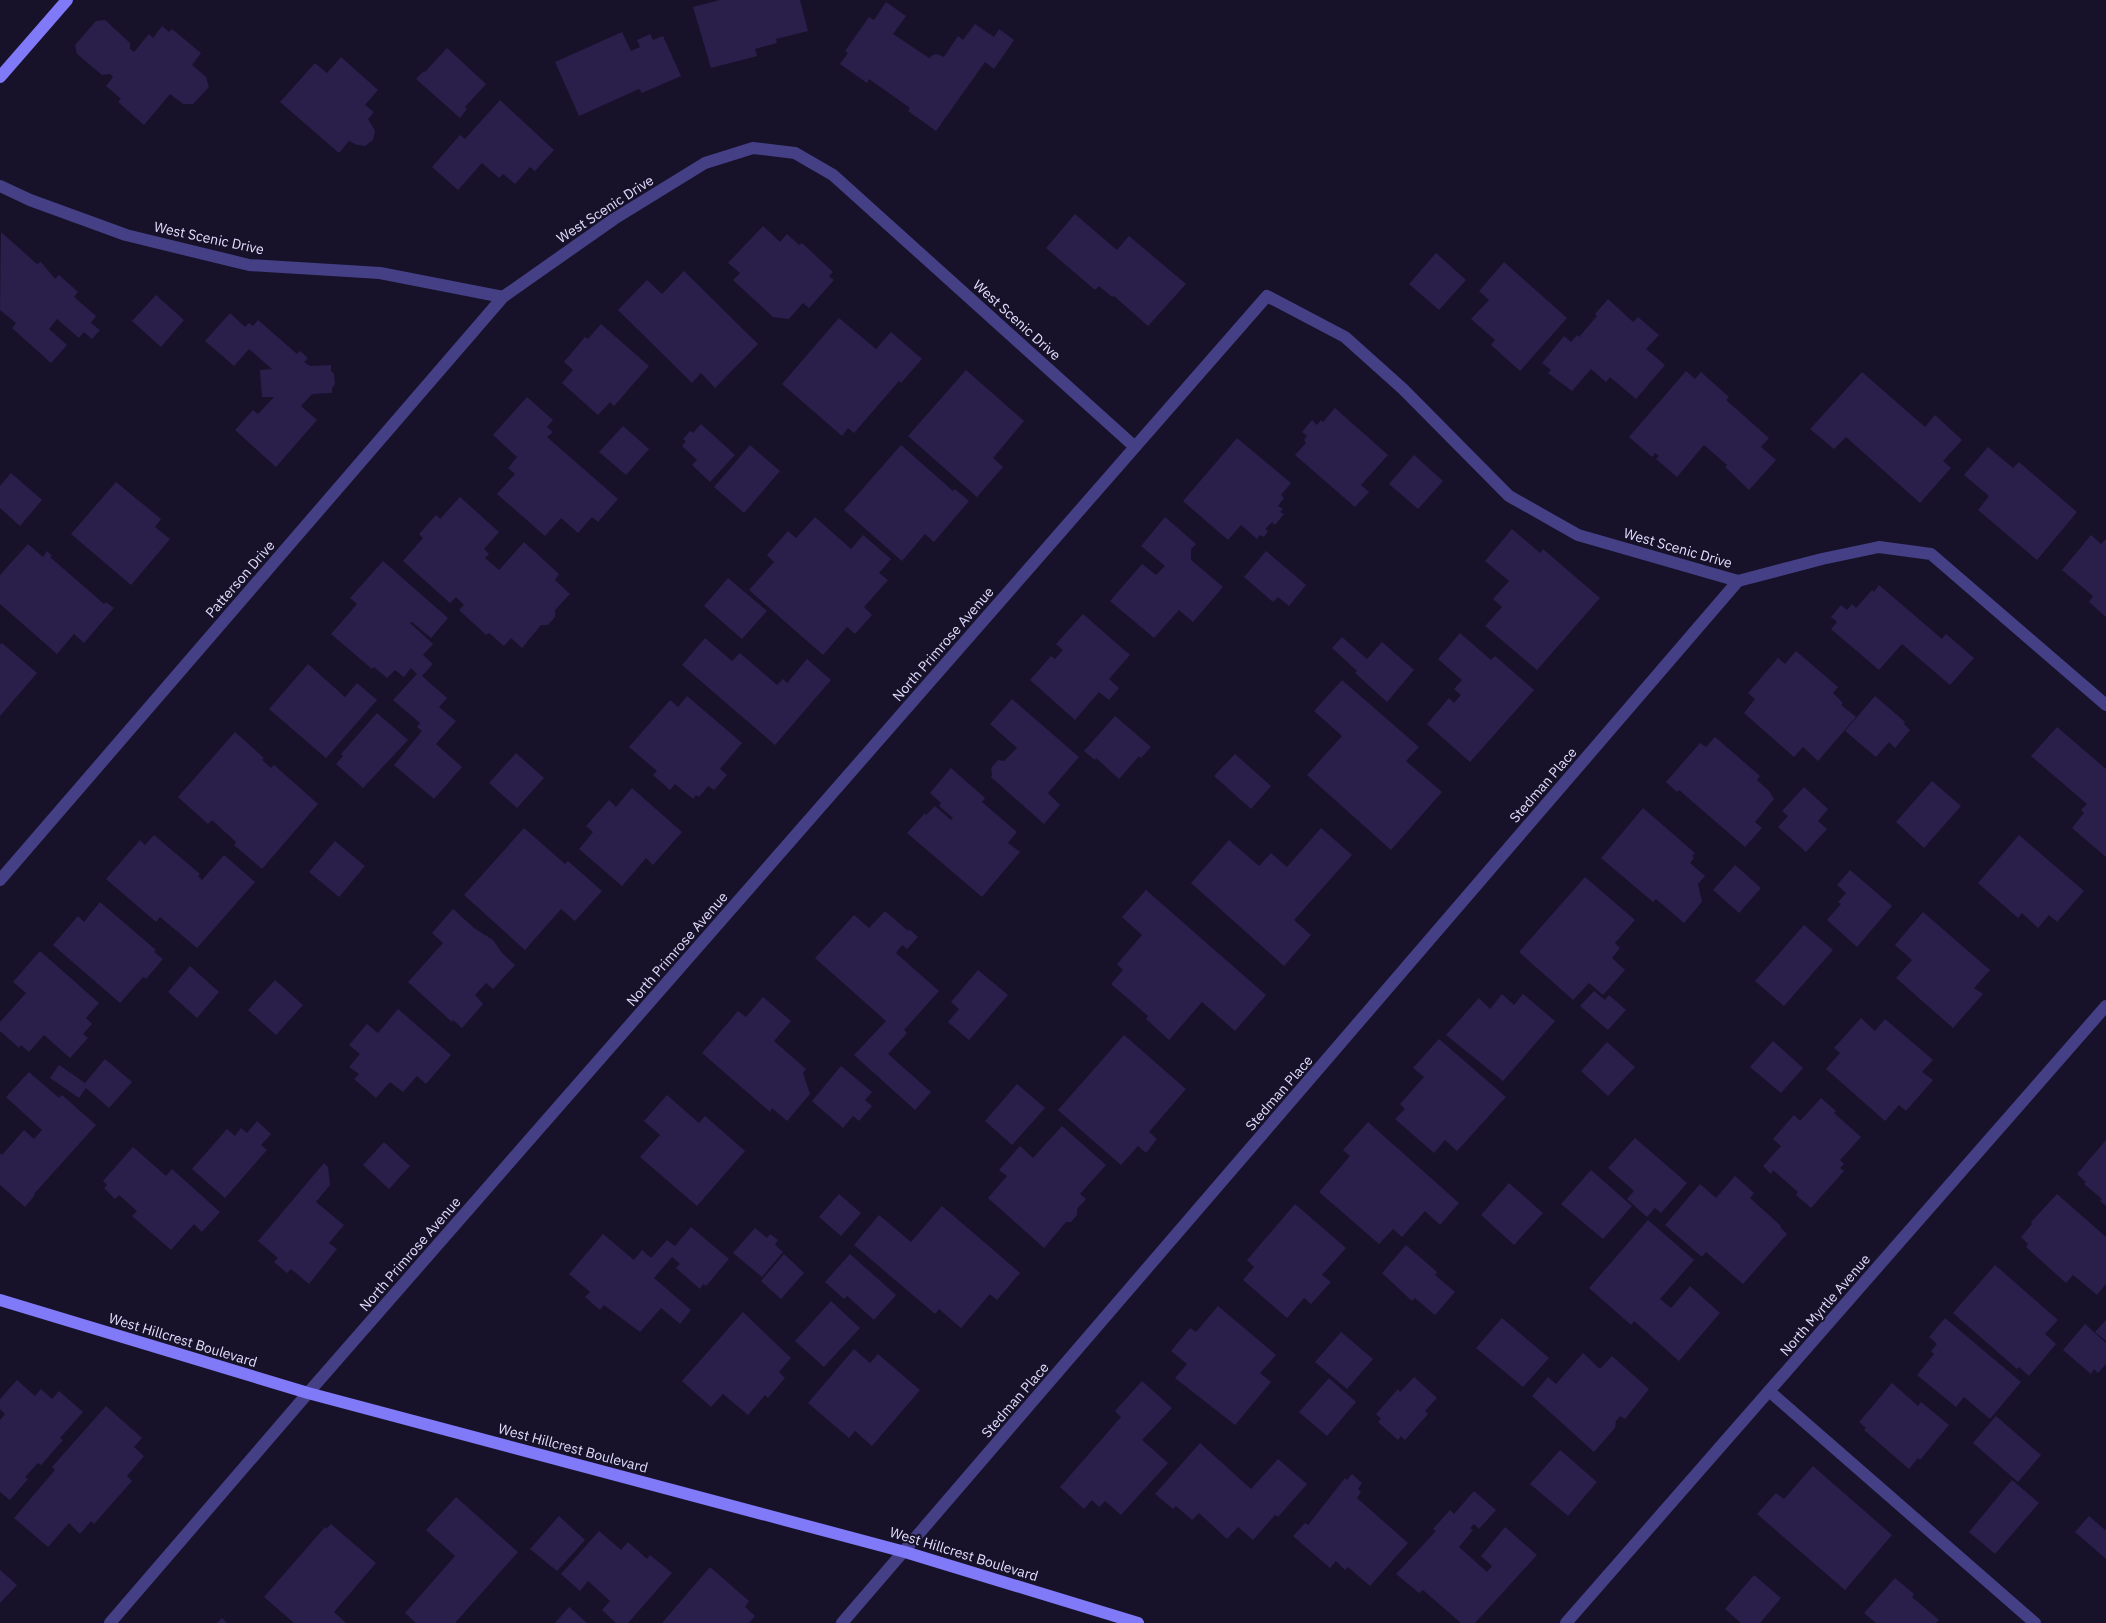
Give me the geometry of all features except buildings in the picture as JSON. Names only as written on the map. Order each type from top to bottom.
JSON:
[{"type":"street","points":[[0,77],[67,0]]},
{"type":"street","name":"West Scenic Drive","points":[[0,186],[30,200],[126,235],[249,265],[380,273],[502,297],[614,219],[705,163],[753,148],[795,153],[833,175],[1135,447]]},
{"type":"street","name":"West Scenic Drive","points":[[1267,296],[1345,337],[1403,389],[1509,496],[1578,535],[1738,581],[1822,559],[1879,547],[1931,554],[2106,705]]},
{"type":"street","name":"North Primrose Avenue","points":[[110,1623],[308,1393],[1267,296]]},
{"type":"street","name":"Patterson Drive","points":[[0,880],[502,297]]},
{"type":"street","name":"Stedman Place","points":[[842,1623],[1738,581]]},
{"type":"street","name":"North Myrtle Avenue","points":[[1566,1623],[2106,1006]]},
{"type":"street","name":"West Hillcrest Boulevard","points":[[0,1300],[308,1393],[905,1552],[1138,1623]]},
{"type":"street","points":[[1769,1391],[2035,1623]]}]
